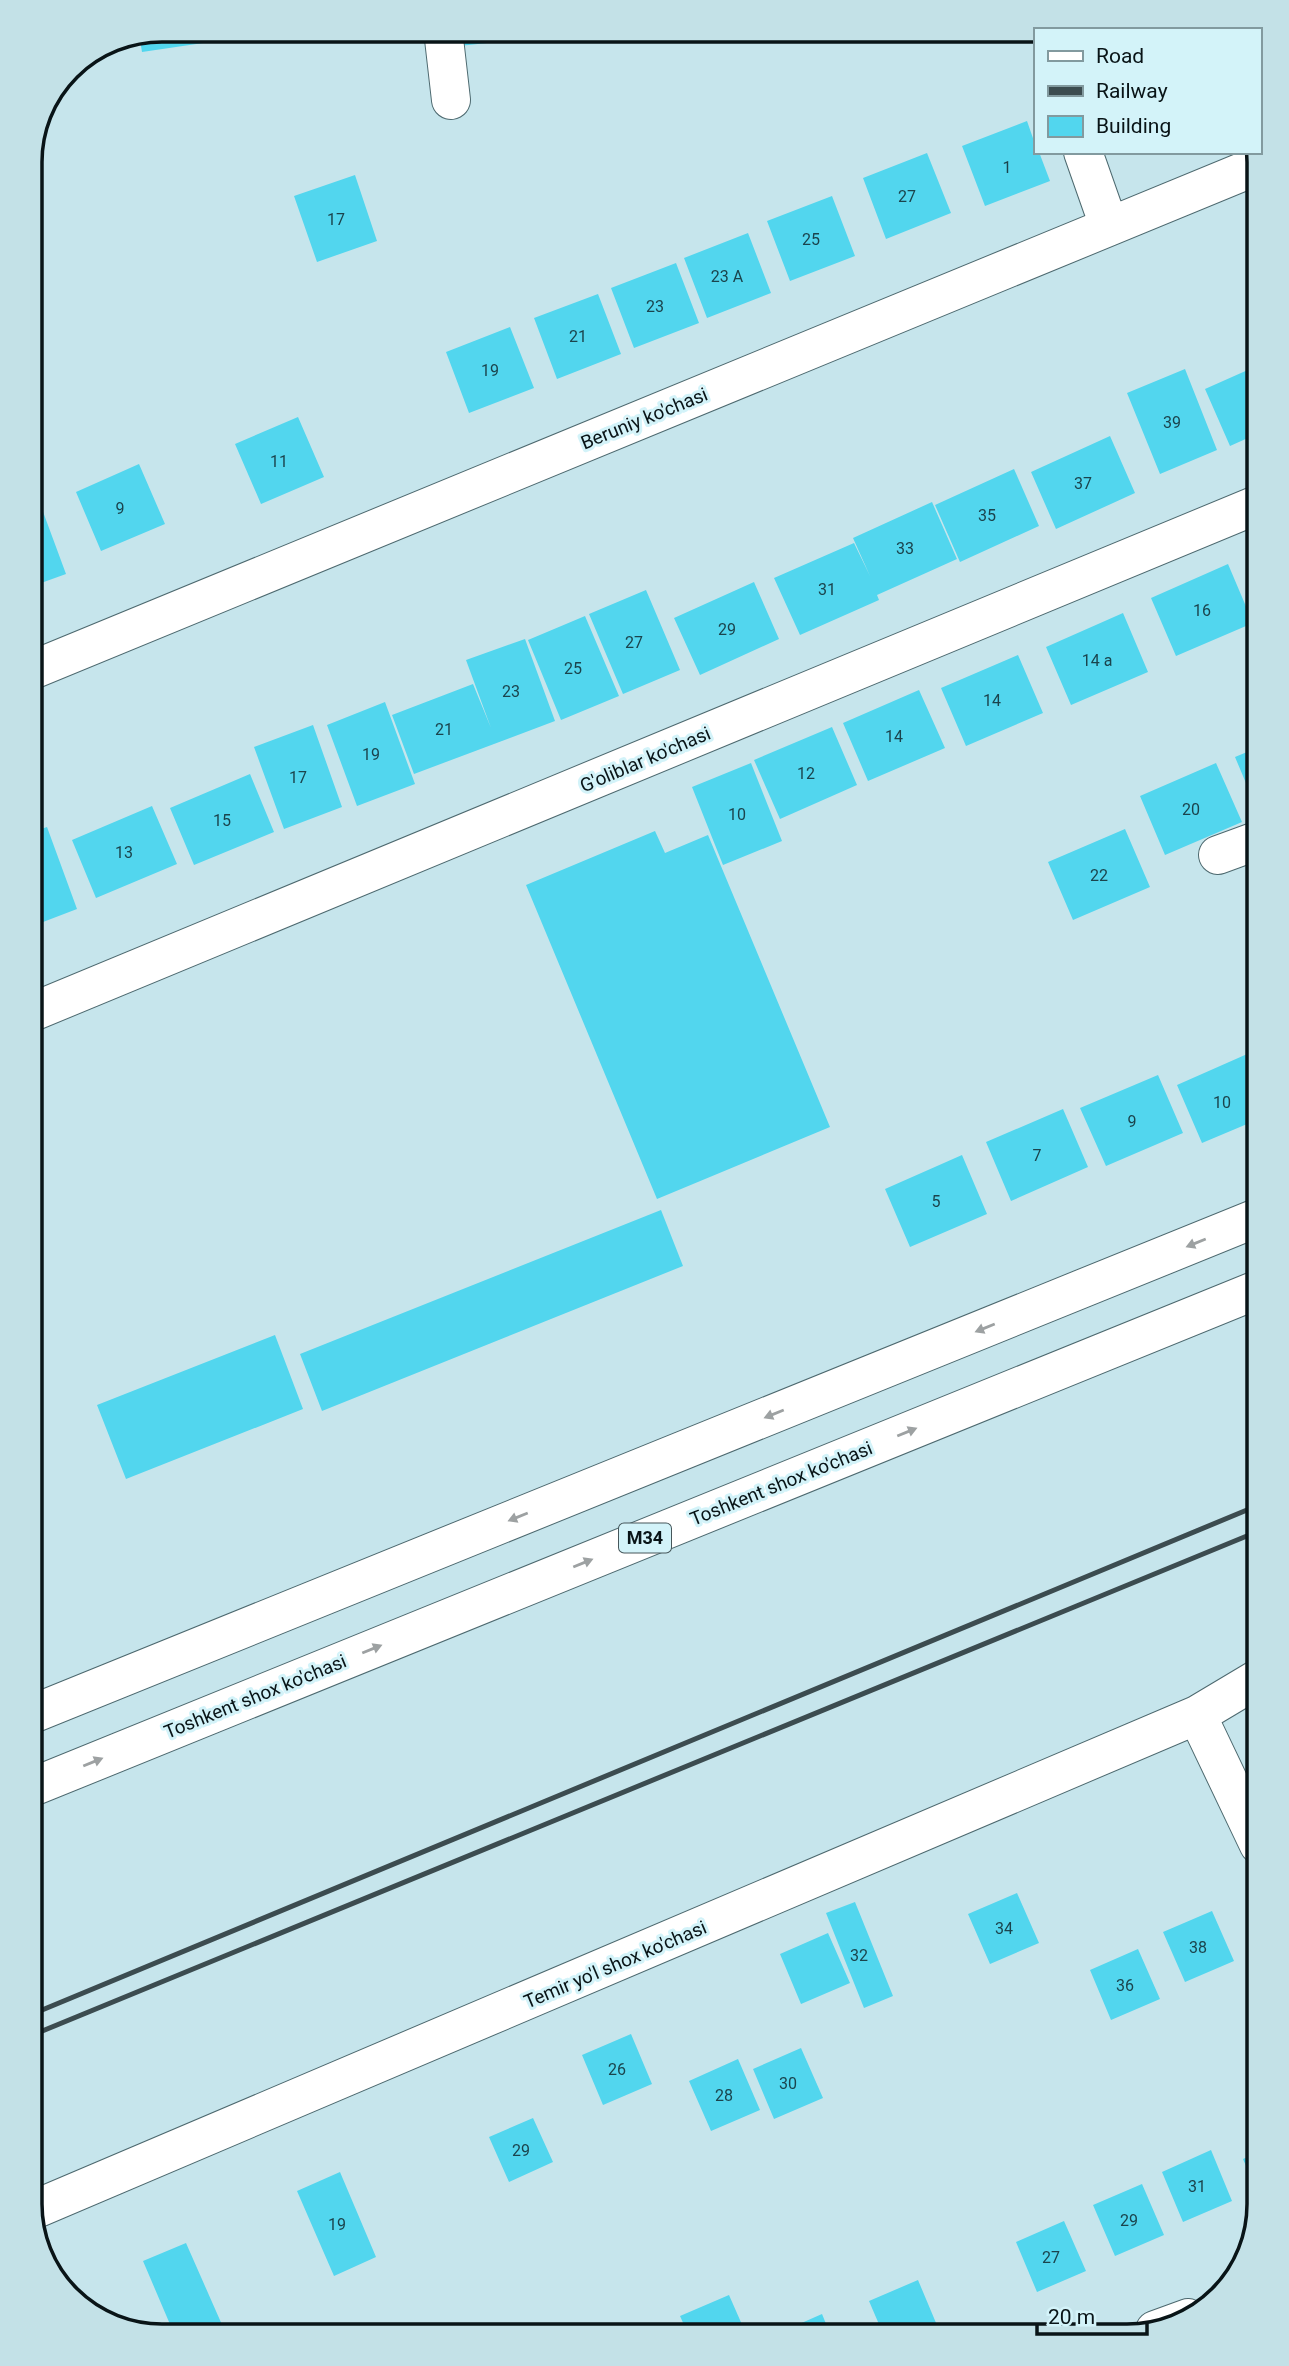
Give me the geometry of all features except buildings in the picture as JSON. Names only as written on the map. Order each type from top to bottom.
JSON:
[{"type":"main road","points":[[444,42],[451,100]]},
{"type":"main road","points":[[1084,154],[1109,226]]},
{"type":"main road","name":"Beruniy ko'chasi","points":[[42,666],[1247,170]]},
{"type":"main road","name":"G'oliblar ko'chasi","points":[[42,1008],[1247,509]]},
{"type":"main road","points":[[1218,855],[1247,844]]},
{"type":"main road","points":[[42,1710],[1247,1222]]},
{"type":"main road","name":"Toshkent shox ko'chasi","points":[[42,1783],[1247,1294]]},
{"type":"main road","name":"Temir yo'l shox ko'chasi","points":[[42,2206],[1197,1716],[1247,1685]]},
{"type":"main road","points":[[1197,1716],[1247,1820]]},
{"type":"railway","points":[[42,2010],[1247,1510]]},
{"type":"railway","points":[[42,2031],[1247,1536]]}]
